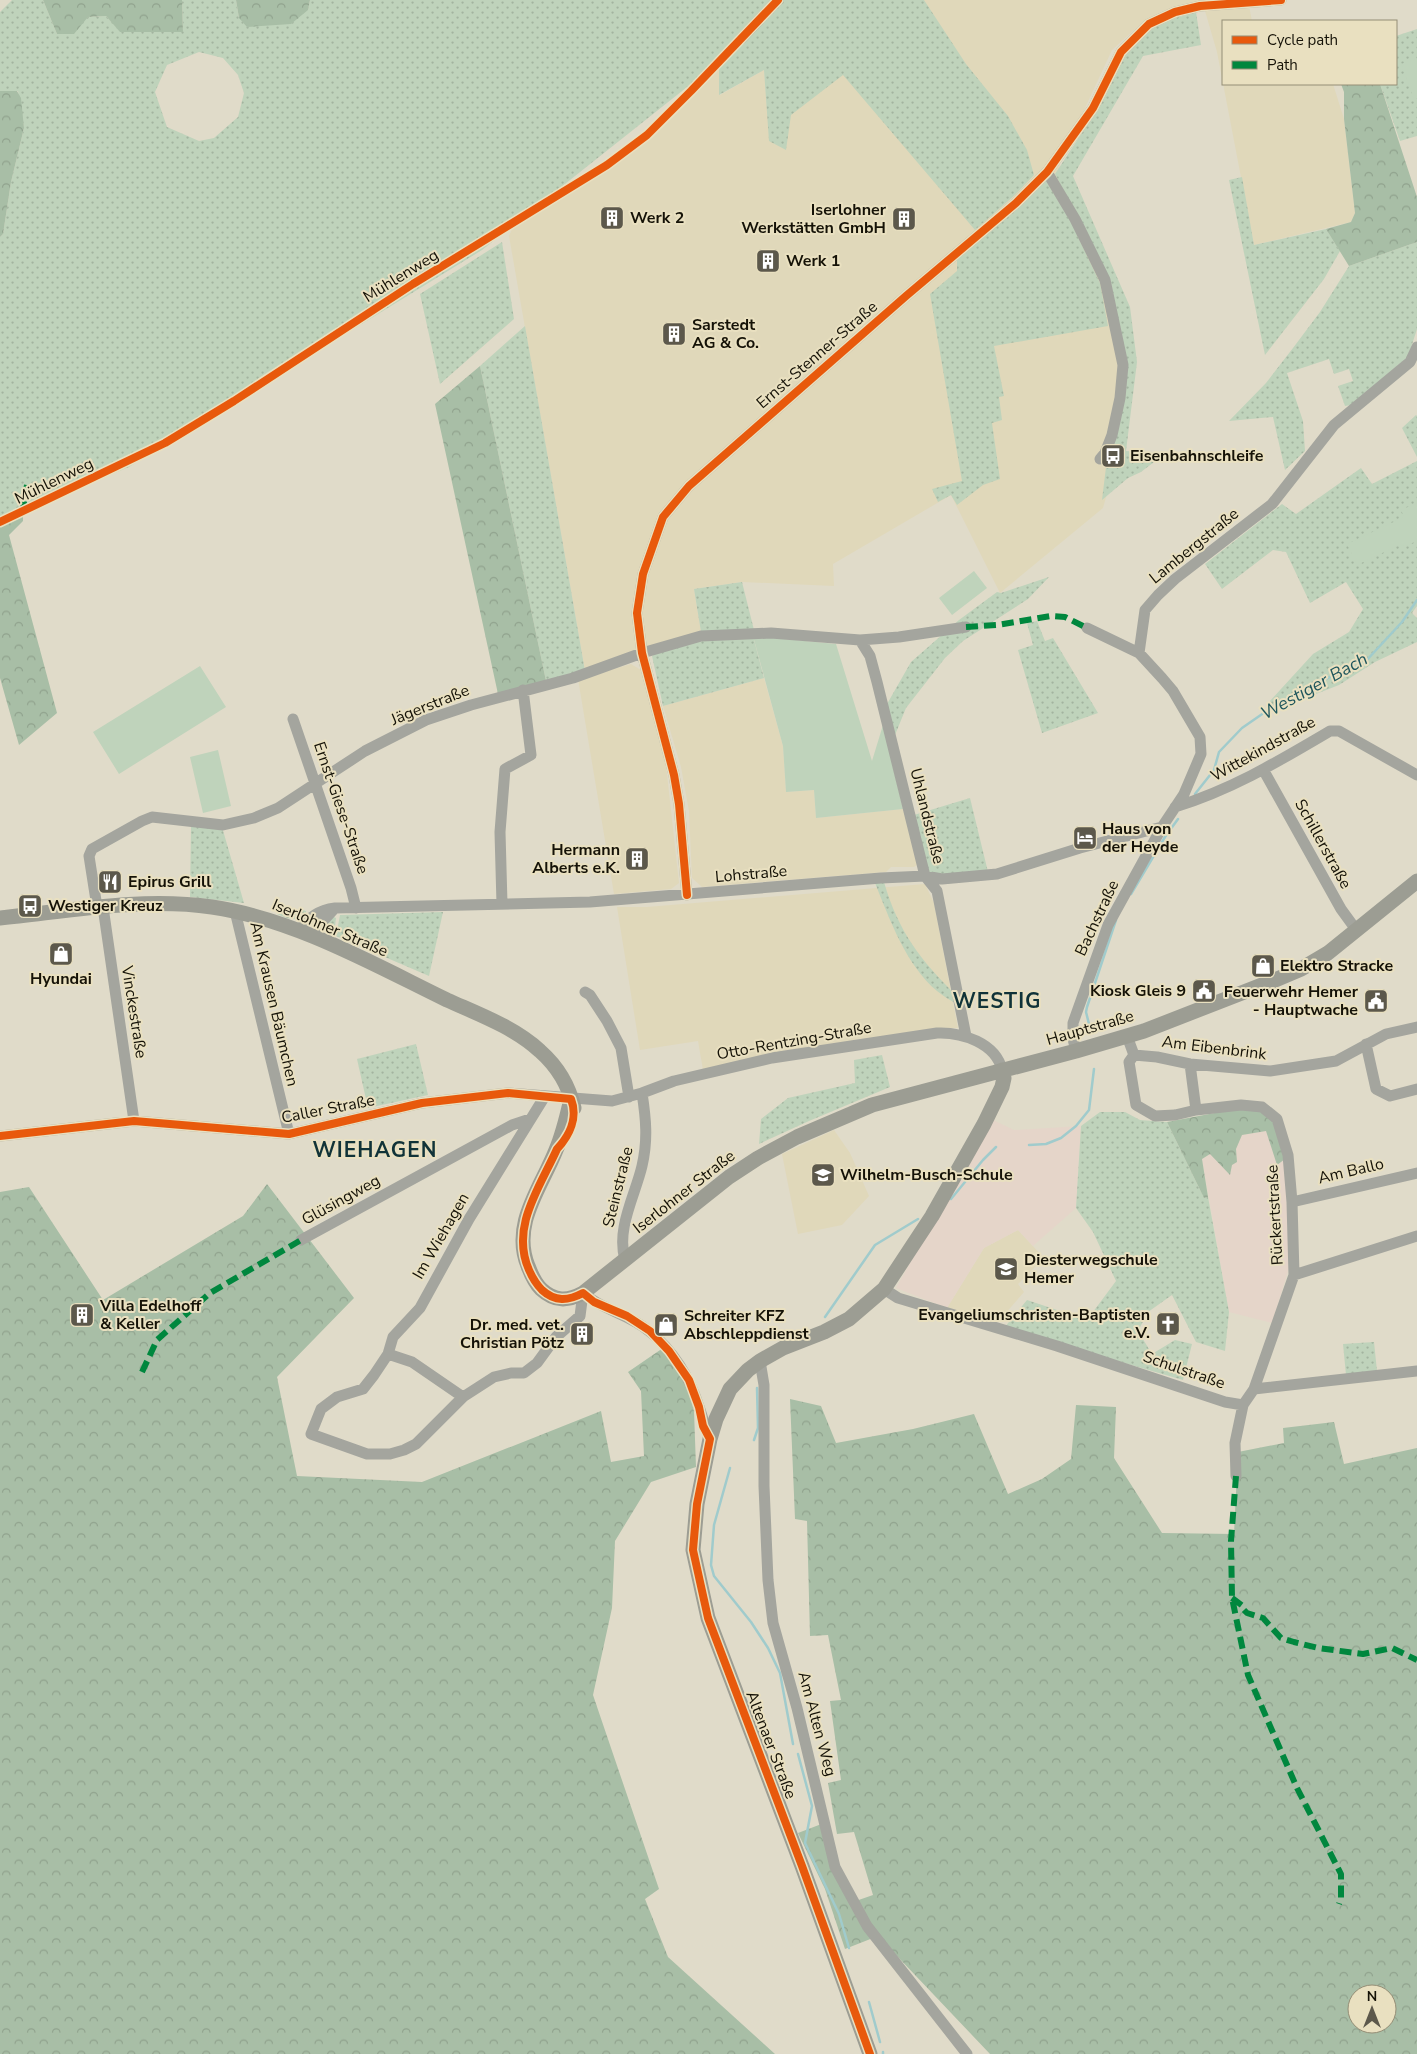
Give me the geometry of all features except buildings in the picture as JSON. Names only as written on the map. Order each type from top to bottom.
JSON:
[{"type":"main road","name":"Hauptstraße","points":[[1002,1070],[1127,1036],[1208,1007],[1292,973],[1328,953],[1417,881]]},
{"type":"main road","name":"Iserlohner Straße","points":[[0,918],[100,907],[176,904],[211,906],[260,917],[299,931],[406,980],[520,1037],[538,1049],[556,1068],[567,1087],[571,1099],[557,1148],[525,1220],[522,1239],[524,1256],[533,1278],[540,1288],[549,1296],[565,1300],[583,1293],[730,1177],[758,1158],[797,1137],[872,1105],[1002,1070]]},
{"type":"main road","name":"Altenaer Straße","points":[[870,2054],[792,1838],[708,1618],[693,1550],[697,1504],[710,1439],[716,1419],[730,1389],[760,1360],[849,1319],[884,1289],[932,1216],[984,1124],[1002,1087],[1004,1078],[1002,1070]]},
{"type":"street","points":[[740,39],[778,0]]},
{"type":"street","name":"Ernst-Stenner-Straße","points":[[687,895],[679,804],[674,775],[642,653],[637,612],[642,574],[663,517],[688,486],[1016,203],[1047,172],[1093,108],[1121,52],[1149,24],[1175,12],[1200,6],[1281,0]]},
{"type":"street","points":[[1047,172],[1076,219],[1104,280],[1123,365],[1120,398],[1112,435],[1100,459]]},
{"type":"street","name":"Lambergstraße","points":[[1139,653],[1145,610],[1175,579],[1272,504],[1334,426],[1410,362],[1417,347]]},
{"type":"street","name":"Jägerstraße","points":[[100,907],[89,856],[92,849],[142,821],[152,817],[223,824],[254,818],[278,808],[365,751],[426,720],[471,705],[573,678],[642,653],[701,636],[771,633],[860,640],[900,637],[966,627]]},
{"type":"street","points":[[1086,628],[1139,653],[1172,691],[1200,736],[1198,762],[1184,794],[1175,807]]},
{"type":"street","name":"Uhlandstraße","points":[[860,640],[870,656],[925,876],[937,891],[966,1036]]},
{"type":"street","points":[[502,904],[500,832],[505,769],[531,755],[523,690]]},
{"type":"street","name":"Ernst-Giese-Straße","points":[[293,718],[351,888],[356,908]]},
{"type":"street","name":"Wittekindstraße","points":[[1175,807],[1209,797],[1264,771],[1330,731],[1339,731],[1417,775]]},
{"type":"street","name":"Schillerstraße","points":[[1264,771],[1341,910],[1356,931]]},
{"type":"street","name":"Bachstraße","points":[[1076,1051],[1072,1034],[1073,1023],[1105,933],[1162,827],[1175,807]]},
{"type":"street","name":"Lohstraße","points":[[299,931],[313,915],[323,910],[335,908],[590,902],[925,876],[942,879],[997,874],[1080,848],[1162,827]]},
{"type":"street","name":"Vinckestraße","points":[[100,907],[134,1121]]},
{"type":"street","points":[[315,938],[323,921],[335,908]]},
{"type":"street","name":"Am Krausen Bäumchen","points":[[235,911],[289,1134]]},
{"type":"street","points":[[585,992],[590,995],[607,1021],[621,1048],[629,1097]]},
{"type":"street","name":"Am Eibenbrink","points":[[1134,1056],[1157,1057],[1190,1064],[1270,1072],[1336,1060],[1386,1034],[1417,1027]]},
{"type":"street","name":"Otto-Rentzing-Straße","points":[[571,1099],[612,1100],[629,1097],[674,1082],[772,1058],[937,1033],[953,1032],[966,1036]]},
{"type":"street","points":[[966,1036],[995,1053],[1000,1060],[1002,1070]]},
{"type":"street","points":[[1127,1036],[1134,1056]]},
{"type":"street","points":[[1366,1044],[1376,1090],[1390,1096],[1417,1089]]},
{"type":"street","name":"Rückertstraße","points":[[1134,1056],[1129,1062],[1136,1105],[1155,1116],[1175,1115],[1196,1110],[1241,1105],[1262,1107],[1277,1119],[1288,1155],[1292,1202],[1294,1275],[1254,1389]]},
{"type":"street","points":[[1190,1064],[1196,1110]]},
{"type":"street","name":"Caller Straße","points":[[0,1136],[134,1121],[289,1134],[422,1103],[508,1093],[571,1099]]},
{"type":"street","name":"Steinstraße","points":[[625,1260],[621,1237],[643,1164],[648,1126],[642,1093]]},
{"type":"street","name":"Im Wiehagen","points":[[463,1397],[416,1444],[390,1454],[367,1454],[311,1434],[321,1409],[337,1397],[363,1389],[388,1354],[393,1336],[420,1308],[469,1219],[545,1096]]},
{"type":"street","name":"Glüsingweg","points":[[301,1240],[512,1124],[530,1119]]},
{"type":"street","name":"Am Ballo","points":[[1292,1202],[1417,1173]]},
{"type":"street","points":[[1294,1275],[1417,1236]]},
{"type":"street","name":"Schulstraße","points":[[884,1289],[898,1298],[1065,1348],[1225,1402],[1243,1405]]},
{"type":"street","points":[[388,1354],[412,1362],[463,1397],[494,1377],[524,1373],[537,1363],[556,1337],[580,1316],[583,1293]]},
{"type":"street","points":[[583,1293],[594,1302],[627,1316],[650,1331],[669,1351],[689,1380],[699,1407],[703,1426],[710,1439]]},
{"type":"street","name":"Am Alten Weg","points":[[760,1360],[764,1384],[764,1486],[768,1580],[773,1623],[800,1717],[835,1867],[867,1926],[967,2054]]},
{"type":"street","points":[[1236,1476],[1235,1444],[1243,1405],[1254,1389],[1417,1371]]},
{"type":"shaded area","points":[[888,0],[1229,0],[1165,12],[1143,22],[1112,50],[1059,164],[1109,259],[1134,362],[1122,440],[1103,508],[1000,593],[951,495],[833,564],[834,586],[742,582],[694,589],[701,632],[585,671],[509,236],[513,227],[629,154],[663,125],[663,121],[719,67],[720,95],[764,70],[767,106]]},
{"type":"shaded area","points":[[1249,6],[1252,20],[1222,20],[1222,78],[1217,52],[1205,11]]},
{"type":"shaded area","points":[[1223,85],[1333,85],[1344,119],[1355,213],[1351,222],[1254,245]]},
{"type":"shaded area","points":[[631,664],[641,670],[666,765],[679,883],[671,889],[614,894],[578,679]]},
{"type":"shaded area","points":[[764,678],[783,746],[786,792],[814,790],[816,818],[903,809],[918,864],[914,867],[891,867],[886,872],[702,887],[692,878],[689,811],[681,767],[663,706]]},
{"type":"shaded area","points":[[925,884],[934,903],[958,1028],[935,1028],[703,1070],[698,1041],[640,1050],[617,907],[647,907]]},
{"type":"shaded area","points":[[991,1119],[1014,1130],[1081,1126],[1076,1208],[1033,1246],[1018,1230],[984,1248],[947,1308],[896,1288]]},
{"type":"shaded area","points":[[1276,1129],[1285,1159],[1289,1268],[1272,1323],[1229,1312],[1202,1159],[1242,1135]]},
{"type":"shaded area","name":"Wilhelm-Busch-Schule","points":[[834,1130],[850,1153],[869,1196],[842,1225],[798,1234],[782,1154]]},
{"type":"shaded area","points":[[1018,1230],[1044,1258],[1018,1284],[1024,1292],[998,1322],[947,1308],[984,1248]]},
{"type":"green space","points":[[12,0],[43,0],[57,34],[88,17],[106,16],[121,32],[183,32],[182,0],[236,0],[239,18],[308,10],[310,0],[775,0],[711,68],[482,250],[129,467],[0,522],[0,237],[3,234],[11,182],[24,128],[18,91],[0,91],[0,12]],"holes":[[[199,52],[223,58],[238,75],[244,93],[238,117],[214,138],[199,141],[167,127],[155,92],[167,65]]]},
{"type":"green space","points":[[43,0],[182,0],[183,32],[120,32],[106,16],[88,17],[74,34],[57,34]]},
{"type":"green space","points":[[236,0],[310,0],[308,10],[291,24],[247,27],[239,18]]},
{"type":"green space","points":[[783,0],[924,0],[966,64],[1008,116],[1027,150],[1034,175],[1015,195],[975,230],[843,75],[791,115],[786,150],[769,141],[764,70],[719,95],[719,67]]},
{"type":"green space","points":[[1196,12],[1201,45],[1143,56],[1073,176],[1130,307],[1137,362],[1126,451],[1157,453],[1158,459],[1141,472],[1128,478],[1102,500],[1107,459],[1126,366],[1084,230],[1055,174],[1093,116],[1122,56],[1147,32],[1165,21]]},
{"type":"green space","points":[[1417,29],[1417,136],[1400,141],[1380,85],[1397,85],[1397,36]]},
{"type":"green space","points":[[1417,59],[1417,98],[1414,99],[1401,64]]},
{"type":"green space","points":[[1341,85],[1380,85],[1417,197],[1417,242],[1349,266],[1326,229],[1351,222],[1355,213],[1344,119],[1344,92]]},
{"type":"green space","points":[[0,91],[17,91],[21,98],[24,128],[11,182],[3,234],[0,237]]},
{"type":"green space","points":[[1242,177],[1254,245],[1326,229],[1340,251],[1324,279],[1265,355],[1229,180]]},
{"type":"green space","points":[[1045,179],[1070,220],[1100,283],[1108,326],[994,346],[1004,396],[999,397],[1002,420],[992,423],[1000,479],[983,485],[957,505],[951,495],[938,502],[932,489],[962,481],[930,294],[957,271],[957,259]]},
{"type":"green space","points":[[502,242],[514,319],[440,384],[420,294]]},
{"type":"green space","points":[[1417,242],[1417,329],[1408,357],[1351,405],[1345,406],[1338,386],[1353,381],[1349,369],[1334,374],[1329,359],[1287,373],[1303,421],[1305,451],[1285,470],[1273,417],[1229,421],[1266,383],[1320,312],[1349,266]]},
{"type":"green space","points":[[525,326],[585,671],[546,681],[480,366]]},
{"type":"green space","points":[[480,366],[546,681],[498,694],[435,404]]},
{"type":"green space","points":[[1417,416],[1417,457],[1402,428]]},
{"type":"green space","points":[[1417,461],[1417,606],[1412,613],[1417,618],[1417,642],[1375,662],[1339,685],[1275,710],[1270,701],[1313,654],[1349,632],[1363,609],[1346,582],[1310,603],[1286,552],[1273,550],[1222,589],[1205,564],[1282,504],[1296,514],[1361,468],[1372,484]]},
{"type":"green space","points":[[1417,503],[1417,541],[1405,546],[1399,545],[1357,565],[1347,544],[1404,517],[1401,510]]},
{"type":"green space","points":[[23,516],[23,521],[9,535],[57,713],[19,745],[0,678],[0,525]]},
{"type":"green space","points":[[974,571],[987,588],[952,615],[939,598]]},
{"type":"green space","points":[[1049,577],[1028,599],[963,641],[945,658],[906,708],[895,735],[887,704],[911,662],[959,620],[997,592],[1001,593]]},
{"type":"green space","points":[[742,582],[754,630],[701,632],[694,589]]},
{"type":"green space","points":[[1037,621],[1045,641],[1053,638],[1098,713],[1042,733],[1018,650],[1033,645],[1027,623]]},
{"type":"green space","points":[[753,636],[764,678],[663,706],[652,656],[687,643]]},
{"type":"green space","points":[[753,636],[836,644],[872,761],[883,725],[903,809],[816,818],[814,790],[786,792],[783,746]]},
{"type":"green space","points":[[200,666],[226,707],[119,774],[93,732]]},
{"type":"green space","points":[[218,750],[231,806],[203,813],[190,757]]},
{"type":"green space","points":[[970,798],[988,872],[943,875],[928,873],[914,815]]},
{"type":"green space","points":[[191,826],[222,827],[244,903],[190,897]]},
{"type":"green space","points":[[884,882],[896,916],[912,944],[932,970],[957,996],[957,1004],[939,993],[926,980],[908,955],[893,927],[875,883]]},
{"type":"green space","points":[[300,909],[306,911],[306,915],[295,919],[277,914]]},
{"type":"green space","points":[[443,912],[429,976],[336,936],[340,915]]},
{"type":"green space","points":[[332,916],[336,918],[334,935],[329,933],[327,925]]},
{"type":"green space","points":[[416,1044],[428,1095],[368,1108],[357,1059]]},
{"type":"green space","points":[[882,1055],[890,1087],[759,1144],[761,1119],[788,1098],[855,1083],[854,1060]]},
{"type":"green space","points":[[1241,1108],[1262,1110],[1274,1120],[1285,1159],[1277,1165],[1266,1131],[1242,1135],[1236,1149],[1237,1162],[1232,1165],[1230,1175],[1210,1154],[1202,1159],[1208,1197],[1204,1198],[1167,1122]]},
{"type":"green space","points":[[1100,1112],[1125,1112],[1140,1120],[1167,1122],[1204,1198],[1208,1197],[1229,1312],[1225,1351],[1196,1342],[1172,1295],[1148,1312],[1138,1331],[1152,1354],[1175,1340],[1192,1344],[1183,1380],[1004,1328],[1027,1300],[1087,1320],[1116,1281],[1093,1232],[1076,1208],[1081,1126]]},
{"type":"green space","points":[[267,1184],[354,1298],[277,1377],[297,1476],[422,1482],[601,1411],[611,1462],[644,1456],[641,1391],[628,1372],[663,1348],[686,1382],[694,1411],[696,1467],[651,1482],[615,1541],[612,1608],[593,1695],[659,1889],[645,1899],[668,1957],[775,2054],[0,2054],[0,1192],[29,1187],[103,1300],[243,1216]]},
{"type":"green space","points":[[1374,1342],[1377,1371],[1346,1375],[1343,1344]]},
{"type":"green space","points":[[790,1399],[821,1406],[836,1443],[913,1429],[974,1414],[1008,1494],[1042,1479],[1071,1459],[1076,1405],[1116,1407],[1114,1458],[1162,1533],[1234,1534],[1238,1452],[1284,1443],[1283,1428],[1334,1422],[1344,1464],[1417,1448],[1417,2054],[990,2054],[878,1936],[845,1949],[825,1889],[798,1833],[824,1823],[850,1903],[873,1895],[854,1832],[837,1834],[828,1783],[841,1780],[830,1701],[841,1700],[828,1635],[810,1636],[807,1521],[795,1519]]},
{"type":"waterway","name":"Westiger Bach","points":[[1195,794],[1214,770],[1219,752],[1242,728],[1281,701],[1365,662],[1402,622],[1417,600]]},
{"type":"waterway","name":"Westiger Bach","points":[[1131,894],[1178,819]]},
{"type":"waterway","name":"Westiger Bach","points":[[1089,1024],[1086,1012],[1087,1007],[1116,920]]},
{"type":"waterway","name":"Westiger Bach","points":[[1029,1145],[1046,1144],[1061,1138],[1076,1126],[1089,1110],[1094,1069]]},
{"type":"waterway","name":"Westiger Bach","points":[[951,1199],[996,1147]]},
{"type":"waterway","name":"Westiger Bach","points":[[825,1317],[875,1245],[918,1219]]},
{"type":"waterway","name":"Westiger Bach","points":[[754,1440],[758,1428],[757,1388]]},
{"type":"waterway","name":"Westiger Bach","points":[[730,1468],[714,1525],[711,1565],[714,1576],[751,1622],[768,1648],[780,1673],[793,1744]]},
{"type":"waterway","name":"Westiger Bach","points":[[798,1754],[812,1806],[805,1843],[839,1914],[849,1948]]},
{"type":"waterway","name":"Westiger Bach","points":[[869,2002],[880,2042]]},
{"type":"marked path","points":[[22,513],[27,485]]},
{"type":"marked path","points":[[966,627],[997,625],[1051,616],[1065,617],[1087,628]]},
{"type":"marked path","points":[[142,1372],[157,1340],[210,1293],[301,1240]]},
{"type":"marked path","points":[[1236,1476],[1231,1541],[1232,1598],[1248,1675],[1297,1788],[1341,1874],[1341,1898],[1339,1904]]},
{"type":"marked path","points":[[1232,1598],[1244,1607],[1247,1613],[1263,1618],[1281,1638],[1318,1648],[1363,1654],[1392,1648],[1417,1660]]},
{"type":"cycle path","name":"Mühlenweg","points":[[0,522],[165,443],[234,401],[413,284],[607,165],[647,135],[778,0]]},
{"type":"cycle path","points":[[687,895],[679,804],[674,775],[642,653],[637,613],[643,574],[663,517],[689,486],[906,296],[1016,203],[1047,172],[1093,108],[1121,52],[1149,24],[1175,12],[1200,6],[1281,0]]},
{"type":"cycle path","points":[[0,1136],[134,1121],[289,1134],[422,1103],[508,1093],[571,1099],[574,1112],[572,1126],[566,1138],[557,1149],[536,1193],[525,1223],[523,1238],[524,1254],[529,1270],[540,1288],[552,1297],[567,1299],[583,1293],[594,1302],[627,1316],[650,1331],[669,1351],[689,1380],[699,1407],[703,1426],[710,1439],[697,1504],[693,1550],[708,1618],[802,1866],[870,2054]]},
{"type":"place","name":"Werk 2","points":[[612,218]]},
{"type":"place","name":"Iserlohner Werkstätten GmbH","points":[[904,219]]},
{"type":"place","name":"Werk 1","points":[[768,261]]},
{"type":"place","name":"Sarstedt AG & Co.","points":[[674,334]]},
{"type":"place","name":"Eisenbahnschleife","points":[[1113,456]]},
{"type":"place","name":"Haus von der Heyde","points":[[1085,838]]},
{"type":"place","name":"Hermann Alberts e.K.","points":[[637,859]]},
{"type":"place","name":"Epirus Grill","points":[[110,882]]},
{"type":"place","name":"Westiger Kreuz","points":[[30,906]]},
{"type":"place","name":"Hyundai","points":[[61,954]]},
{"type":"place","name":"Elektro Stracke","points":[[1263,966]]},
{"type":"place","name":"Kiosk Gleis 9","points":[[1204,991]]},
{"type":"place","name":"Feuerwehr Hemer - Hauptwache","points":[[1376,1001]]},
{"type":"place","name":"Wilhelm-Busch-Schule","points":[[823,1175]]},
{"type":"place","name":"Diesterwegschule Hemer","points":[[1006,1269]]},
{"type":"place","name":"Villa Edelhoff & Keller","points":[[82,1315]]},
{"type":"place","name":"Evangeliumschristen-Baptisten e.V.","points":[[1168,1324]]},
{"type":"place","name":"Schreiter KFZ Abschleppdienst","points":[[666,1325]]},
{"type":"place","name":"Dr. med. vet. Christian Pötz","points":[[582,1334]]},
{"type":"district","name":"WESTIG","points":[[997,1001]]},
{"type":"district","name":"WIEHAGEN","points":[[375,1150]]}]
